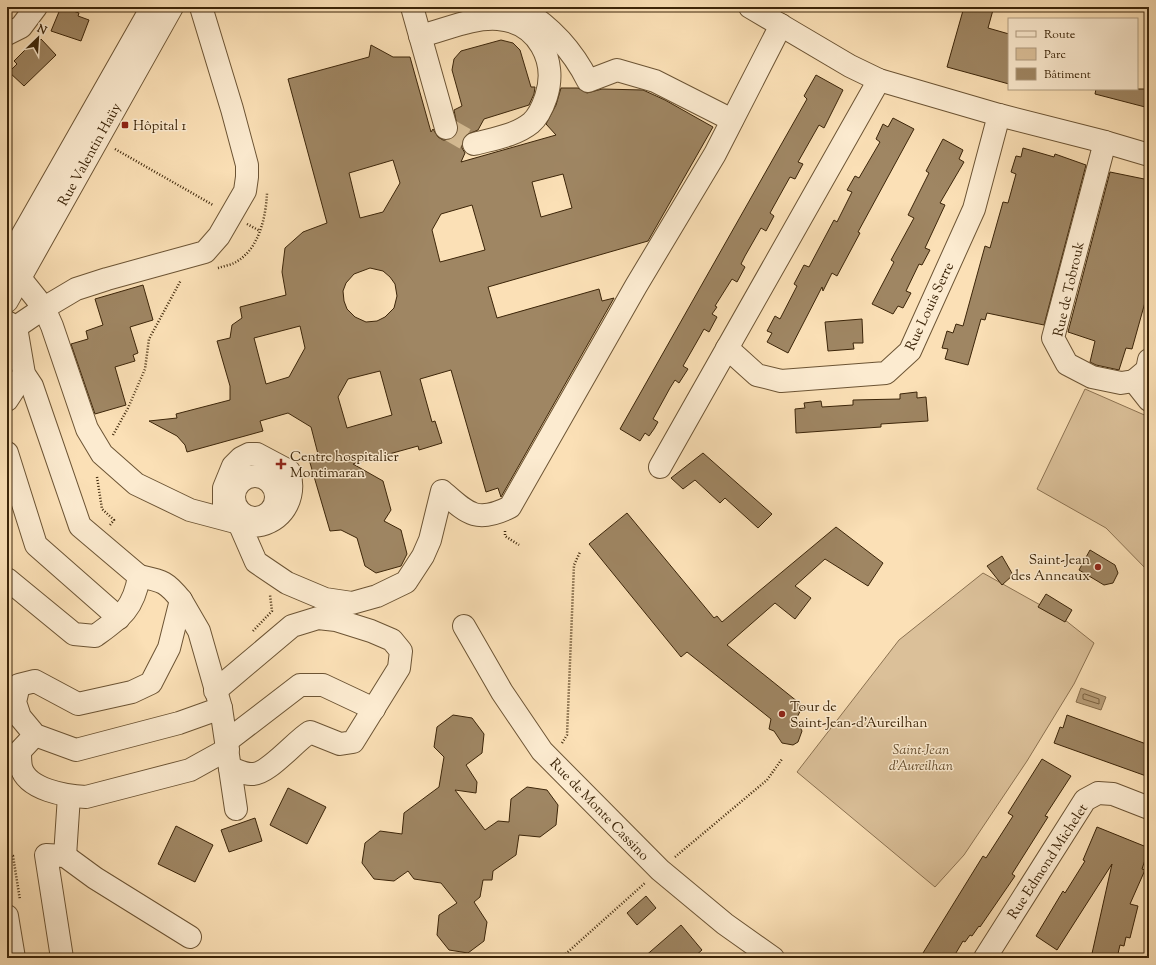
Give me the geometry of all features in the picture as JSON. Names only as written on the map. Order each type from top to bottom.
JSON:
[{"type":"street","points":[[7,34],[21,27],[36,7]]},
{"type":"street","name":"Rue Valentin Haüy","points":[[7,301],[11,273],[30,220],[152,7]]},
{"type":"street","name":"Rue Valentin Haüy","points":[[11,273],[97,139],[172,7]]},
{"type":"street","points":[[201,7],[232,109],[247,165],[245,191],[232,216],[219,236],[205,252],[106,279],[76,289],[44,308],[12,324],[24,374],[32,386],[80,526],[139,576],[159,581],[170,586],[181,600],[200,631],[218,700],[228,752],[236,809]]},
{"type":"street","points":[[412,7],[446,128]]},
{"type":"street","points":[[518,7],[546,26],[564,43],[578,61],[588,81],[617,70],[655,81],[732,120]]},
{"type":"street","points":[[750,7],[850,66],[879,80],[999,115],[1105,142],[1149,155]]},
{"type":"street","points":[[420,36],[483,19],[498,19],[517,23],[530,31],[546,52],[551,83],[543,106],[531,122],[516,132],[474,144]]},
{"type":"street","points":[[11,273],[44,308],[52,326],[87,429],[102,454],[136,484],[190,510],[242,520],[256,562],[287,583],[325,598],[352,603],[377,596],[406,582],[423,556],[430,540],[442,491],[467,513],[487,516],[510,507],[636,286],[715,154],[781,25]]},
{"type":"street","points":[[660,467],[879,80]]},
{"type":"street","name":"Rue Louis Serre","points":[[727,348],[757,374],[781,381],[886,373],[897,364],[910,352],[974,210],[999,115]]},
{"type":"street","name":"Rue de Tobrouk","points":[[1105,142],[1053,338],[1067,364],[1092,377],[1120,383],[1134,381]]},
{"type":"street","points":[[1149,360],[1147,370],[1134,381],[1149,400]]},
{"type":"street","points":[[7,400],[24,374]]},
{"type":"street","points":[[7,453],[36,545],[119,618]]},
{"type":"street","points":[[7,579],[74,634],[95,636],[119,618],[136,594],[139,576]]},
{"type":"street","points":[[181,600],[169,648],[151,683],[132,692],[78,704],[36,682],[19,686],[15,702],[20,717],[35,735],[76,750],[179,723],[218,700],[262,651],[292,626],[318,618],[336,620],[371,631],[392,640],[401,651],[399,668],[353,742],[340,744],[310,732],[300,738],[267,770],[252,775],[228,752]]},
{"type":"street","name":"Rue de Monte Cassino","points":[[464,626],[502,692],[542,750],[660,870],[725,924],[773,958]]},
{"type":"street","points":[[35,735],[20,751],[21,768],[32,784],[69,796],[86,797],[190,770],[228,752],[300,685],[323,685],[374,709]]},
{"type":"street","name":"Rue Edmond Michelet","points":[[985,958],[1085,800],[1098,793],[1113,794],[1149,808]]},
{"type":"street","points":[[65,856],[69,796]]},
{"type":"street","points":[[62,958],[46,855],[65,856],[95,878],[190,937]]},
{"type":"street","points":[[7,916],[14,958]]},
{"type":"path","points":[[97,139],[260,231]]},
{"type":"path","points":[[216,269],[237,262],[252,246],[260,231],[266,211],[267,191]]},
{"type":"path","points":[[98,541],[114,520],[102,509],[94,466],[128,408],[145,369],[149,339],[181,280],[188,278]]},
{"type":"path","points":[[548,756],[560,746],[567,735],[574,565],[580,552]]},
{"type":"path","points":[[262,651],[248,635],[272,611],[270,592]]},
{"type":"green space","points":[[1085,389],[1149,417],[1149,572],[1106,528],[1037,489]]},
{"type":"green space","name":"Saint-Jean d'Aureilhan","points":[[983,573],[1060,616],[1094,643],[1074,684],[1027,761],[964,855],[935,887],[797,772],[899,640]]},
{"type":"water","points":[[1081,688],[1106,697],[1101,710],[1076,702]]},
{"type":"building","points":[[61,7],[79,13],[78,16],[89,20],[81,41],[51,31]]},
{"type":"building","points":[[964,7],[984,7],[993,10],[988,28],[1008,34],[1008,84],[947,67]]},
{"type":"building","points":[[41,39],[56,55],[24,86],[9,72],[17,64],[14,61],[30,45],[33,48]]},
{"type":"building","points":[[501,40],[513,43],[520,50],[531,87],[535,87],[534,94],[529,105],[484,119],[478,130],[466,135],[462,141],[462,148],[465,153],[461,162],[556,135],[546,124],[556,105],[561,88],[578,88],[587,93],[602,89],[643,90],[665,100],[713,127],[648,241],[488,287],[497,318],[599,289],[602,301],[614,298],[501,497],[498,488],[486,492],[451,370],[420,379],[432,422],[435,421],[442,443],[419,450],[418,446],[353,464],[383,481],[391,510],[384,521],[401,530],[407,554],[401,566],[376,573],[365,566],[357,538],[341,530],[330,531],[308,456],[318,454],[311,427],[288,413],[260,421],[263,431],[187,452],[185,445],[177,436],[149,421],[177,418],[176,414],[230,400],[230,386],[217,341],[230,338],[232,325],[242,318],[240,307],[286,295],[282,272],[285,248],[303,232],[327,223],[288,79],[369,57],[371,45],[393,57],[410,57],[431,132],[433,129],[438,137],[443,140],[449,140],[455,136],[458,131],[454,110],[462,106],[452,70],[454,59],[461,51]],"holes":[[[393,160],[400,183],[383,212],[360,218],[349,173]],[[563,174],[572,208],[541,217],[532,182]],[[472,205],[485,250],[440,262],[432,230],[441,214]],[[370,268],[383,271],[390,277],[395,284],[397,296],[394,308],[385,317],[377,321],[366,322],[355,317],[347,309],[343,291],[346,283],[354,274]],[[300,326],[305,348],[289,377],[266,384],[254,338]],[[380,371],[392,415],[347,428],[338,397],[348,379]]]},
{"type":"building","points":[[816,75],[843,90],[824,128],[819,125],[798,162],[803,164],[795,179],[790,177],[770,213],[774,216],[766,231],[761,228],[745,256],[741,264],[745,267],[737,282],[732,279],[715,306],[717,307],[712,314],[717,317],[709,332],[704,329],[683,366],[688,369],[679,383],[675,380],[670,388],[653,419],[658,422],[654,429],[649,436],[645,433],[640,441],[620,429],[807,99],[804,96]]},
{"type":"building","points":[[1149,89],[1149,108],[1095,94],[1096,90]]},
{"type":"building","points":[[893,118],[914,129],[858,232],[860,233],[837,276],[832,273],[823,291],[822,287],[788,353],[767,342],[772,333],[767,331],[775,316],[780,319],[797,286],[794,284],[804,265],[809,267],[834,220],[837,222],[852,192],[847,190],[855,176],[859,178],[880,142],[876,139],[883,124],[888,127]]},
{"type":"building","points":[[943,139],[963,150],[959,159],[964,162],[940,203],[945,205],[925,248],[930,250],[922,265],[919,264],[906,291],[911,293],[903,308],[898,306],[893,314],[872,304],[894,262],[891,260],[914,218],[908,215],[929,173],[926,171]]},
{"type":"building","points":[[1023,148],[1054,157],[1055,154],[1086,165],[1044,325],[987,313],[985,320],[981,319],[968,365],[945,359],[948,349],[942,348],[947,331],[953,333],[956,324],[963,326],[985,246],[990,248],[1003,202],[1008,203],[1016,174],[1011,172],[1016,156],[1021,157]]},
{"type":"building","points":[[1110,172],[1149,180],[1149,288],[1132,349],[1126,348],[1119,370],[1096,365],[1090,362],[1095,341],[1068,332]]},
{"type":"building","points":[[143,285],[153,320],[130,327],[138,353],[133,355],[135,361],[115,367],[126,405],[95,414],[71,344],[88,339],[86,331],[103,325],[95,299]]},
{"type":"building","points":[[862,319],[863,343],[853,343],[854,349],[828,351],[825,322]]},
{"type":"building","points":[[917,392],[917,398],[926,397],[928,421],[881,424],[881,427],[796,433],[795,409],[805,408],[804,403],[821,401],[822,407],[853,405],[853,400],[900,399],[900,394]]},
{"type":"building","points":[[703,453],[772,514],[758,528],[725,498],[720,503],[695,480],[683,489],[671,478]]},
{"type":"building","points":[[627,513],[714,618],[717,616],[722,622],[836,527],[883,563],[868,586],[825,559],[795,586],[811,598],[795,619],[775,603],[727,645],[803,706],[796,719],[802,731],[798,742],[793,745],[782,743],[774,731],[769,729],[771,719],[687,652],[681,657],[589,544]]},
{"type":"building","name":"Saint-Jean des Anneaux","points":[[1090,550],[1115,565],[1118,573],[1113,583],[1104,585],[1079,570]]},
{"type":"building","points":[[1002,556],[1013,575],[1002,585],[987,566]]},
{"type":"building","points":[[1046,594],[1072,610],[1065,622],[1038,607]]},
{"type":"building","points":[[453,715],[472,718],[484,734],[482,753],[466,765],[477,782],[476,793],[455,790],[485,830],[498,821],[509,822],[511,799],[527,787],[547,790],[558,805],[556,825],[540,837],[519,835],[516,855],[493,871],[492,880],[483,880],[480,897],[474,902],[487,922],[484,941],[468,953],[449,950],[437,935],[439,915],[457,903],[441,883],[414,879],[408,871],[394,881],[374,879],[362,863],[365,843],[380,831],[402,834],[404,813],[439,787],[444,757],[434,747],[437,727]]},
{"type":"building","points":[[1067,715],[1149,745],[1149,777],[1054,743],[1060,727],[1063,728]]},
{"type":"building","points":[[1042,759],[1071,776],[1045,816],[1048,817],[1012,874],[1015,876],[980,927],[979,926],[972,936],[970,935],[965,942],[963,941],[953,958],[931,958],[923,953],[983,856],[986,858],[1013,816],[1008,813]]},
{"type":"building","points":[[288,788],[326,807],[307,844],[270,825]]},
{"type":"building","points":[[255,818],[262,841],[229,852],[221,830]]},
{"type":"building","points":[[176,826],[213,845],[195,882],[158,864]]},
{"type":"building","points":[[1097,827],[1149,848],[1142,869],[1145,870],[1130,904],[1138,906],[1130,938],[1126,937],[1124,946],[1120,945],[1117,958],[1091,958],[1112,864],[1057,950],[1036,936],[1063,891],[1065,893],[1085,861],[1083,860]]},
{"type":"building","points":[[646,896],[656,908],[637,925],[627,913]]},
{"type":"building","points":[[681,925],[702,950],[693,958],[643,958]]},
{"type":"tunnel","points":[[446,128],[474,144]]},
{"type":"place","name":"Hôpital 1","points":[[125,125]]},
{"type":"place","name":"Centre hospitalier Montimaran","points":[[281,464]]},
{"type":"place","name":"Saint-Jean des Anneaux","points":[[1098,567]]},
{"type":"place","name":"Tour de Saint-Jean-d'Aureilhan","points":[[782,714]]}]
